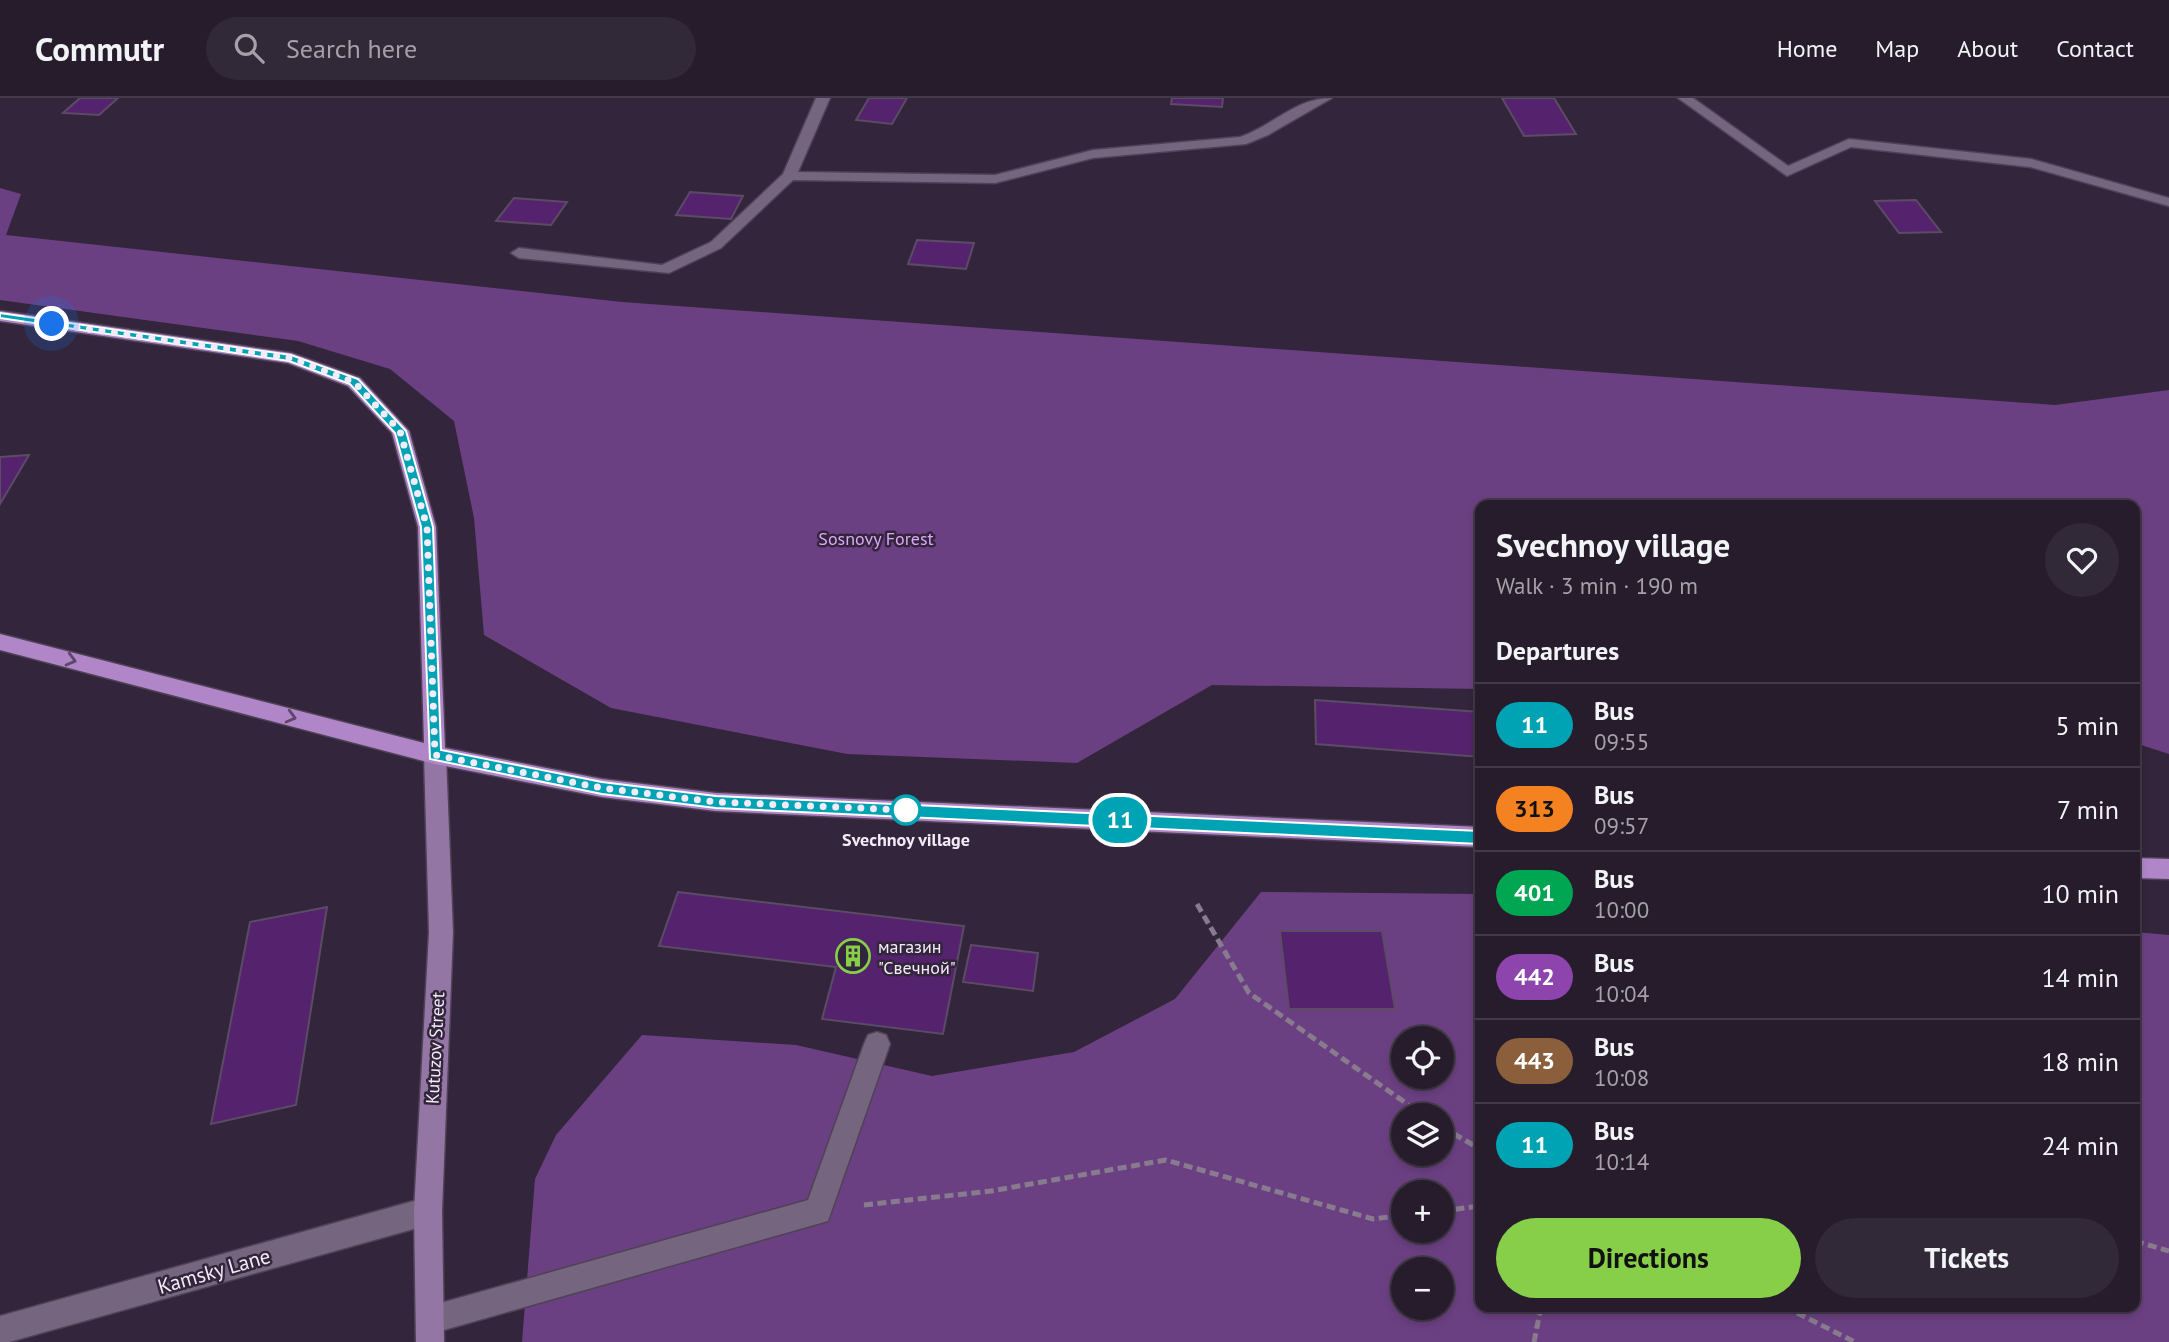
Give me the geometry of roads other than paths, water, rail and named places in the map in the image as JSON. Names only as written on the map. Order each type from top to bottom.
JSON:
[{"type":"main road","points":[[0,316],[291,358],[354,382],[400,431],[427,527],[435,755]]},
{"type":"main road","points":[[0,642],[435,755],[602,788],[716,802],[1475,837]]},
{"type":"main road","points":[[2140,868],[2169,869]]},
{"type":"street","points":[[519,253],[664,270],[716,245],[789,176],[823,98]]},
{"type":"street","points":[[789,176],[995,178],[1093,154],[1241,141],[1259,136],[1302,108],[1325,98]]},
{"type":"street","points":[[1685,98],[1787,172],[1849,143],[2031,163],[2169,202]]},
{"type":"street","name":"Kutuzov Street","points":[[430,1331],[428,1211],[441,932],[435,755]]},
{"type":"street","points":[[430,1331],[818,1211],[877,1044]]},
{"type":"street","name":"Kamsky Lane","points":[[0,1330],[428,1211]]},
{"type":"place","name":"Svechnoy village","points":[[906,810]]},
{"type":"place","name":"магазин \"Свечной\"","points":[[853,956]]},
{"type":"park label","name":"Sosnovy Forest","points":[[876,538]]}]
